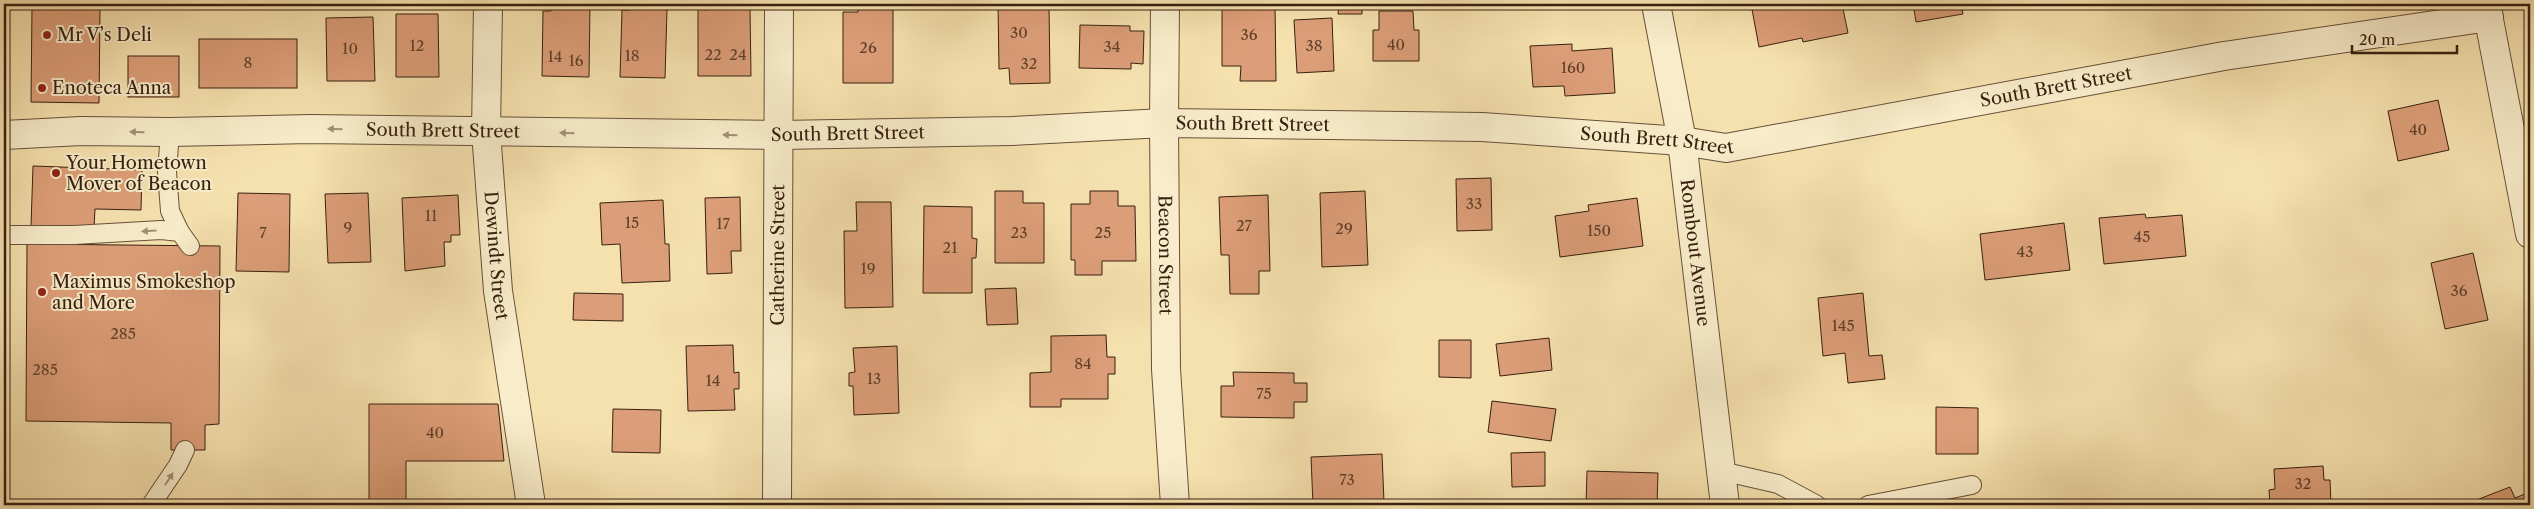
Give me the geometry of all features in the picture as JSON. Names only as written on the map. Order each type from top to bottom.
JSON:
[{"type":"street","name":"Dewindt Street","points":[[488,4],[486,132],[498,291],[531,505]]},
{"type":"street","name":"Catherine Street","points":[[777,505],[779,4]]},
{"type":"street","name":"Beacon Street","points":[[1165,4],[1166,370],[1176,505]]},
{"type":"street","name":"Rombout Avenue","points":[[1656,4],[1682,141],[1724,505]]},
{"type":"street","name":"South Brett Street","points":[[4,135],[81,131],[170,132],[310,129],[779,135],[1012,131],[1164,123],[1482,127],[1682,141],[1726,148],[2224,56],[2488,10]]},
{"type":"street","points":[[2488,10],[2530,234]]},
{"type":"lane","points":[[4,235],[74,236],[161,230],[185,239],[170,211],[167,172],[170,132]]},
{"type":"lane","points":[[151,505],[178,465],[185,450]]},
{"type":"lane","points":[[1721,471],[1778,484],[1817,505]]},
{"type":"lane","points":[[1868,505],[1972,485]]},
{"type":"building","points":[[551,4],[590,4],[589,77],[542,76],[543,11],[551,11]]},
{"type":"building","points":[[630,4],[660,4],[660,9],[667,10],[665,78],[620,77],[622,10],[630,10]]},
{"type":"building","points":[[707,4],[741,4],[741,8],[750,8],[751,76],[698,76],[698,9],[707,10]]},
{"type":"building","points":[[858,4],[893,4],[893,83],[843,83],[843,12],[858,12]]},
{"type":"building","points":[[998,4],[1049,4],[1050,83],[1010,84],[1009,68],[999,69]]},
{"type":"building","points":[[1222,4],[1275,4],[1276,81],[1240,81],[1241,66],[1222,66]]},
{"type":"building","points":[[1339,4],[1362,4],[1362,14],[1338,14]]},
{"type":"building","points":[[1751,4],[1842,4],[1848,33],[1803,42],[1802,38],[1759,47]]},
{"type":"building","points":[[1913,4],[2000,4],[1962,10],[1963,14],[1916,22]]},
{"type":"building","points":[[32,7],[100,9],[99,103],[31,102]]},
{"type":"building","points":[[1379,11],[1413,11],[1414,30],[1419,30],[1419,61],[1373,61],[1373,30],[1379,30]]},
{"type":"building","points":[[396,14],[438,14],[439,77],[396,77]]},
{"type":"building","points":[[373,17],[375,81],[327,81],[326,18]]},
{"type":"building","points":[[1332,18],[1334,71],[1297,73],[1294,20]]},
{"type":"building","points":[[1080,25],[1130,26],[1130,31],[1144,31],[1143,64],[1131,63],[1131,69],[1079,68]]},
{"type":"building","points":[[199,39],[297,39],[297,88],[199,88]]},
{"type":"building","points":[[1572,44],[1572,51],[1612,48],[1615,93],[1565,96],[1564,86],[1533,87],[1530,46]]},
{"type":"building","points":[[128,56],[179,56],[179,97],[128,97]]},
{"type":"building","points":[[2438,100],[2449,150],[2398,161],[2388,111]]},
{"type":"building","points":[[33,166],[142,170],[141,210],[95,209],[94,228],[31,226]]},
{"type":"building","points":[[1491,178],[1492,230],[1457,231],[1456,179]]},
{"type":"building","points":[[995,191],[1023,191],[1023,203],[1044,203],[1044,263],[995,263]]},
{"type":"building","points":[[1090,191],[1118,191],[1118,206],[1135,206],[1136,261],[1102,261],[1102,275],[1075,275],[1075,260],[1071,260],[1071,204],[1090,204]]},
{"type":"building","points":[[1365,191],[1368,265],[1322,267],[1320,193]]},
{"type":"building","points":[[238,193],[290,194],[289,272],[236,271]]},
{"type":"building","points":[[368,193],[371,262],[328,263],[325,194]]},
{"type":"building","points":[[458,195],[460,235],[451,235],[451,242],[444,242],[445,266],[405,271],[402,198]]},
{"type":"building","points":[[1268,195],[1270,271],[1259,271],[1259,294],[1230,294],[1229,255],[1221,255],[1219,197]]},
{"type":"building","points":[[740,197],[741,251],[731,251],[732,273],[707,274],[705,198]]},
{"type":"building","points":[[1637,198],[1643,246],[1560,257],[1555,216],[1589,211],[1588,205]]},
{"type":"building","points":[[663,200],[665,244],[669,244],[670,281],[622,283],[620,244],[602,245],[600,203]]},
{"type":"building","points":[[856,202],[891,202],[893,307],[845,308],[844,231],[857,231]]},
{"type":"building","points":[[924,206],[972,207],[972,238],[977,239],[976,258],[972,258],[972,293],[923,293]]},
{"type":"building","points":[[2145,214],[2146,218],[2182,215],[2186,256],[2104,264],[2099,218]]},
{"type":"building","points":[[2064,223],[2070,270],[1985,280],[1980,234]]},
{"type":"building","points":[[27,244],[220,246],[219,424],[205,425],[205,450],[171,450],[171,423],[26,421]]},
{"type":"building","points":[[2473,253],[2488,320],[2445,329],[2431,263]]},
{"type":"building","points":[[1016,288],[1018,324],[987,325],[985,289]]},
{"type":"building","points":[[574,293],[623,294],[623,321],[573,320]]},
{"type":"building","points":[[1863,293],[1869,356],[1882,355],[1885,379],[1848,383],[1845,353],[1823,356],[1818,298]]},
{"type":"building","points":[[1106,335],[1107,357],[1115,357],[1115,374],[1108,374],[1108,399],[1061,399],[1061,407],[1030,407],[1030,373],[1051,372],[1051,336]]},
{"type":"building","points":[[1549,338],[1552,370],[1500,376],[1496,344]]},
{"type":"building","points":[[1439,340],[1471,340],[1471,378],[1439,377]]},
{"type":"building","points":[[733,345],[734,373],[739,372],[739,389],[734,389],[735,410],[688,411],[686,346]]},
{"type":"building","points":[[897,346],[899,413],[854,415],[853,386],[849,386],[849,373],[855,372],[853,348]]},
{"type":"building","points":[[1233,372],[1294,373],[1294,383],[1307,383],[1307,402],[1294,402],[1294,418],[1221,417],[1221,386],[1234,386]]},
{"type":"building","points":[[1492,401],[1556,409],[1551,441],[1488,432]]},
{"type":"building","points":[[369,404],[498,404],[504,461],[406,461],[406,501],[369,500]]},
{"type":"building","points":[[1936,407],[1978,408],[1978,454],[1936,454]]},
{"type":"building","points":[[613,409],[661,410],[660,453],[612,452]]},
{"type":"building","points":[[1545,452],[1545,486],[1512,487],[1511,453]]},
{"type":"building","points":[[1382,454],[1384,502],[1313,505],[1311,457]]},
{"type":"building","points":[[2323,466],[2324,480],[2330,480],[2331,505],[2270,505],[2269,490],[2275,489],[2274,469]]},
{"type":"building","points":[[1587,471],[1658,473],[1657,505],[1586,505]]},
{"type":"building","points":[[2510,487],[2515,498],[2530,492],[2530,505],[2481,505],[2479,499]]},
{"type":"place","name":"Mr V’s Deli","points":[[47,35]]},
{"type":"place","name":"Enoteca Anna","points":[[42,88]]},
{"type":"place","name":"Your Hometown Mover of Beacon","points":[[56,173]]},
{"type":"place","name":"Maximus Smokeshop and More","points":[[42,292]]}]
